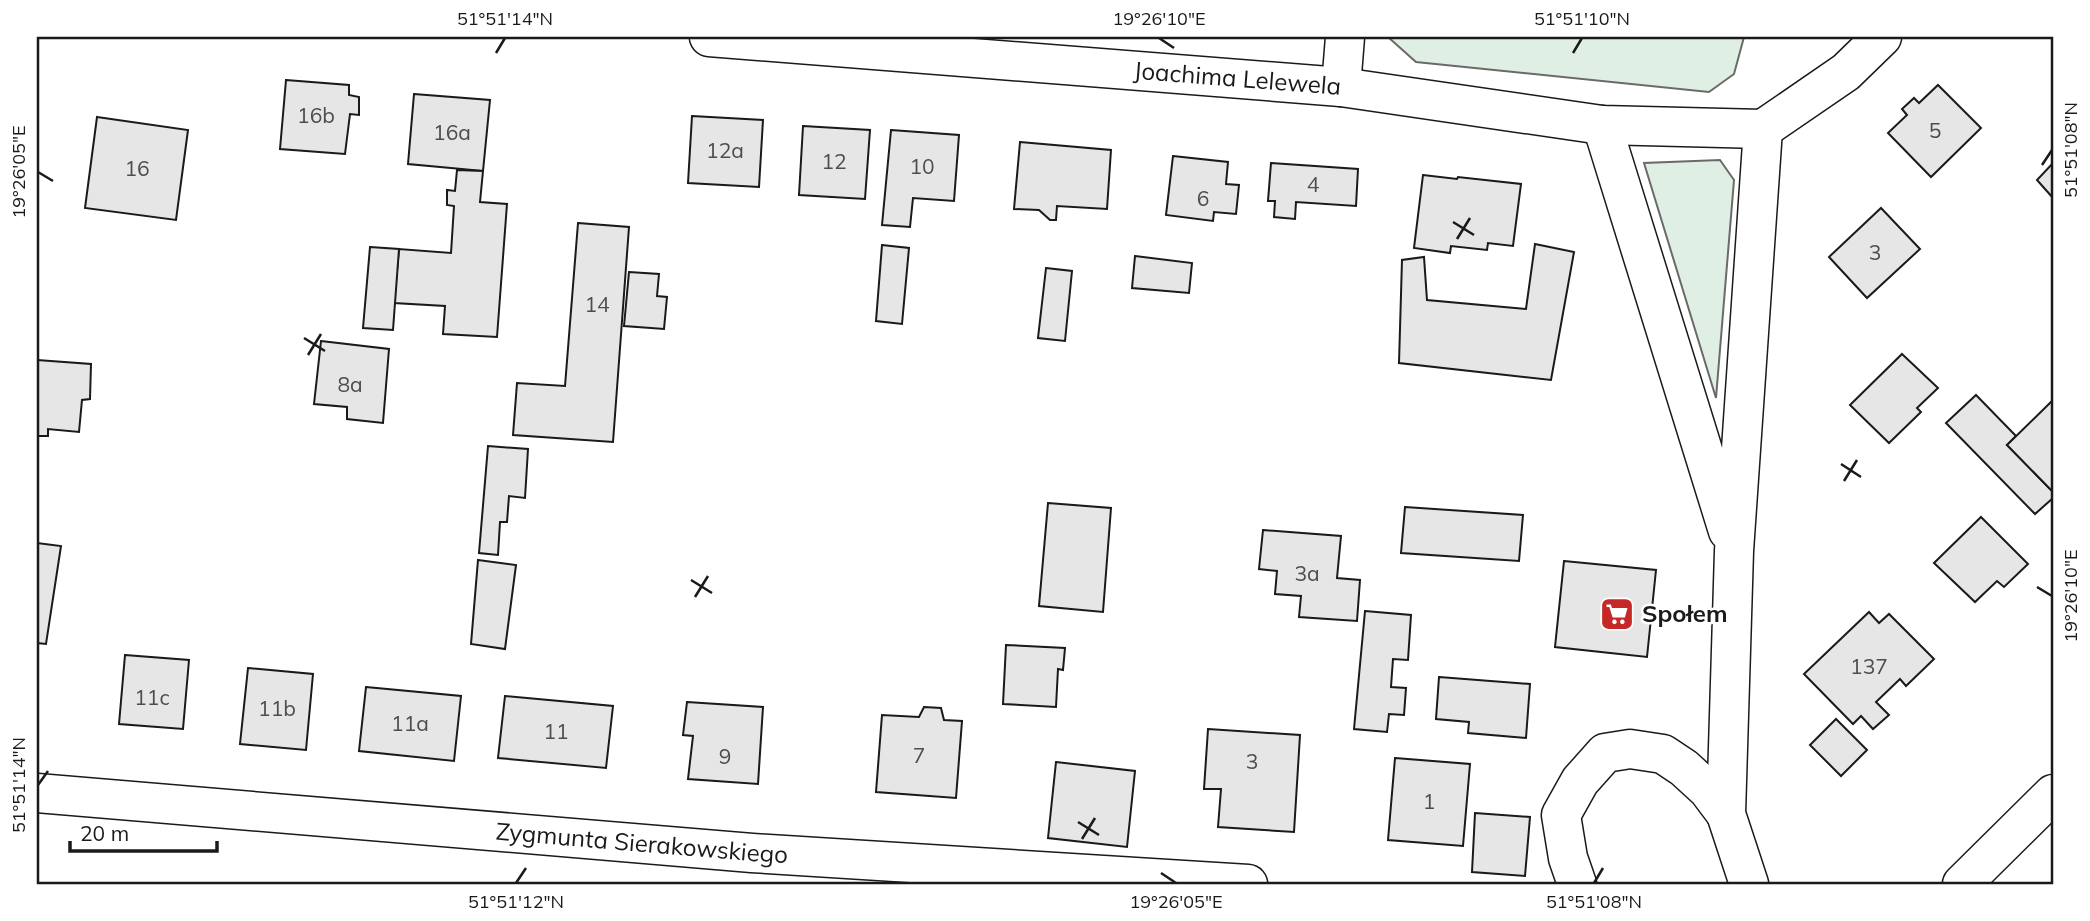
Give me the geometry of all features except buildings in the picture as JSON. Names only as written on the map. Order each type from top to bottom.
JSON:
[{"type":"street","name":"Joachima Lelewela","points":[[709,37],[1341,87],[1602,125],[1763,129]]},
{"type":"street","points":[[1341,87],[1345,37]]},
{"type":"street","points":[[1726,814],[1734,551],[1763,129],[1846,72],[1882,37]]},
{"type":"street","points":[[1602,125],[1734,551]]},
{"type":"street","points":[[1577,884],[1568,858],[1561,815],[1580,781],[1605,753],[1630,749],[1663,754],[1685,768],[1708,790],[1726,814],[1749,884]]},
{"type":"street","name":"Zygmunta Sierakowskiego","points":[[37,793],[751,869],[1248,884]]},
{"type":"street","points":[[1962,884],[2053,794]]},
{"type":"green space","points":[[1388,37],[1744,37],[1734,74],[1709,92],[1416,62]]},
{"type":"green space","points":[[1720,160],[1734,180],[1716,398],[1644,163]]},
{"type":"place","name":"Społem","points":[[1617,614]]}]
